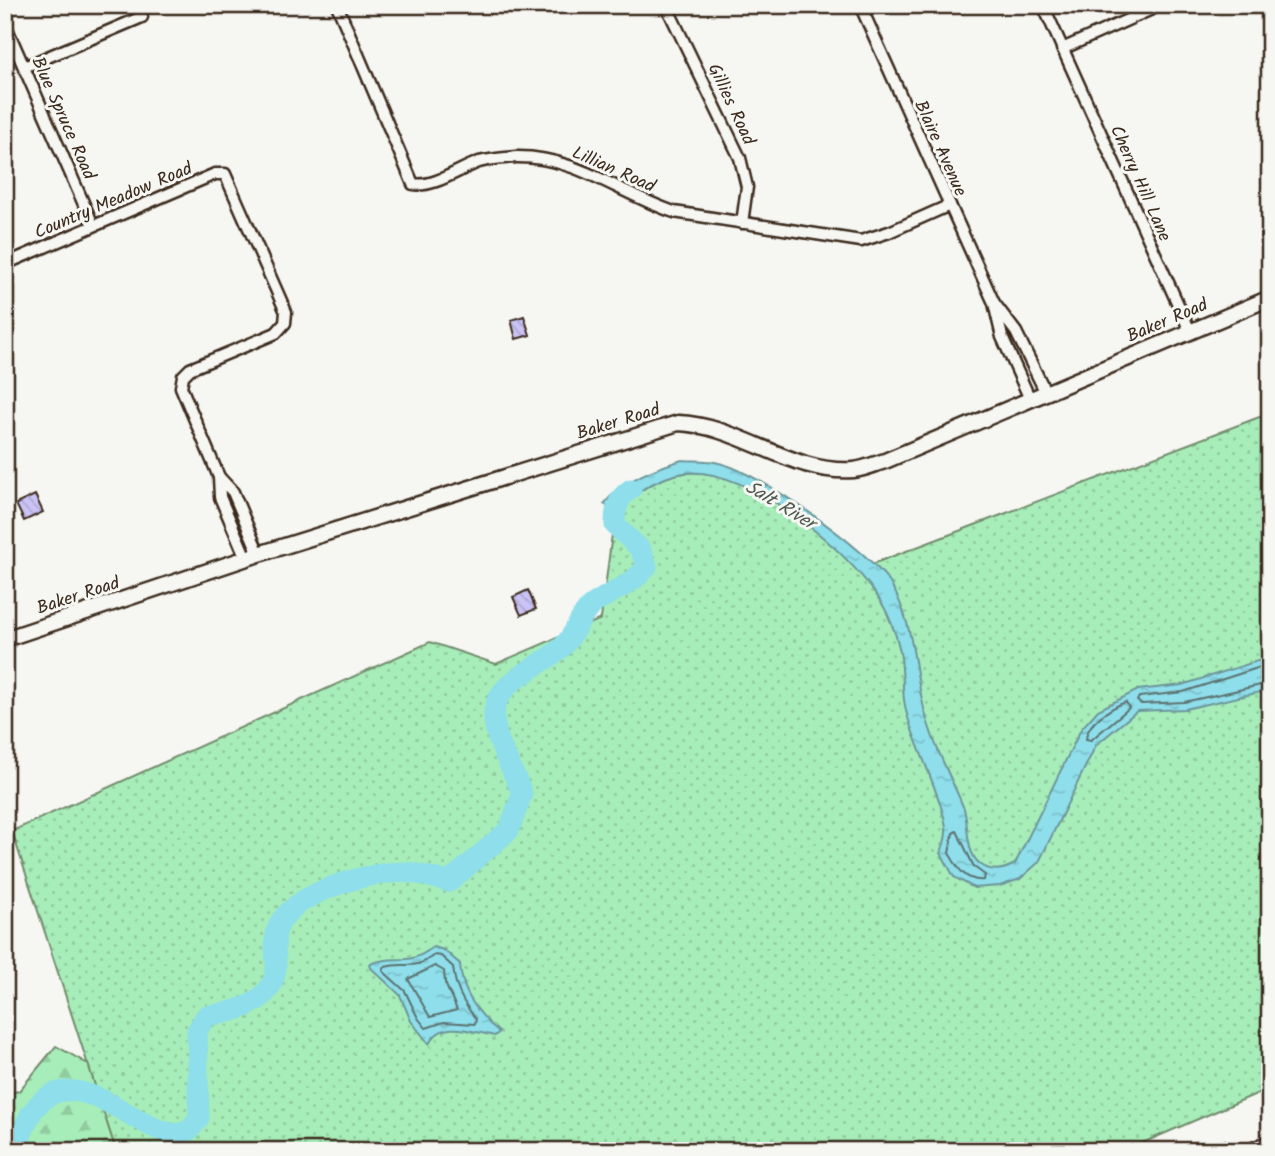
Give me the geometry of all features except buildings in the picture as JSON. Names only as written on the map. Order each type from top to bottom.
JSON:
[{"type":"street","name":"Lillian Road","points":[[337,5],[413,184],[425,187],[482,161],[548,158],[579,167],[661,207],[742,223],[861,241],[889,232],[950,205]]},
{"type":"street","name":"Gillies Road","points":[[666,5],[740,158],[747,187],[742,223]]},
{"type":"street","name":"Blaire Avenue","points":[[860,5],[994,303],[1002,337],[1030,397]]},
{"type":"street","name":"Cherry Hill Lane","points":[[1043,5],[1190,331]]},
{"type":"street","points":[[1062,49],[1161,5]]},
{"type":"street","points":[[24,67],[142,17]]},
{"type":"street","name":"Blue Spruce Road","points":[[5,24],[93,225]]},
{"type":"street","name":"Country Meadow Road","points":[[5,264],[215,174],[225,174],[231,182],[286,312],[285,323],[275,333],[190,369],[183,376],[181,387],[219,477],[233,492],[252,556]]},
{"type":"street","name":"Baker Road","points":[[5,639],[252,556],[678,423],[715,428],[812,467],[855,470],[885,461],[1030,397],[1270,298]]},
{"type":"street","name":"Blaire Avenue","points":[[994,303],[1016,332],[1045,391]]},
{"type":"green space","points":[[1270,413],[1270,1088],[1124,1151],[116,1151],[12,831],[430,642],[496,664],[601,619],[615,511],[638,492],[675,475],[708,474],[756,490],[802,520],[859,569]]},
{"type":"green space","points":[[56,1046],[88,1064],[116,1151],[5,1151],[5,1094],[19,1091]]},
{"type":"water","points":[[682,460],[719,463],[759,480],[860,551],[890,583],[899,600],[910,635],[929,726],[966,815],[972,853],[980,864],[989,869],[1002,869],[1015,864],[1081,729],[1098,710],[1138,690],[1182,685],[1270,657],[1270,690],[1185,709],[1137,711],[1096,745],[1039,862],[1020,879],[1000,886],[974,888],[954,877],[941,853],[946,832],[945,823],[906,713],[896,635],[887,613],[853,566],[800,519],[770,499],[710,474],[684,473],[665,478],[630,498],[615,511],[604,504],[629,482]]},
{"type":"water","points":[[433,947],[444,950],[460,964],[467,993],[484,1018],[499,1032],[495,1036],[450,1029],[435,1036],[429,1044],[411,1021],[400,995],[371,968],[370,964],[409,959]]},
{"type":"waterway","name":"Salt River","points":[[15,1151],[33,1111],[51,1095],[71,1091],[93,1096],[156,1128],[174,1133],[189,1130],[199,1118],[197,1031],[206,1016],[242,1008],[262,997],[269,988],[276,965],[276,931],[286,914],[317,893],[378,874],[412,873],[449,882],[509,830],[522,794],[495,727],[496,704],[501,693],[510,684],[563,646],[590,608],[629,583],[647,566],[640,549],[615,525],[618,505],[631,489]]}]
